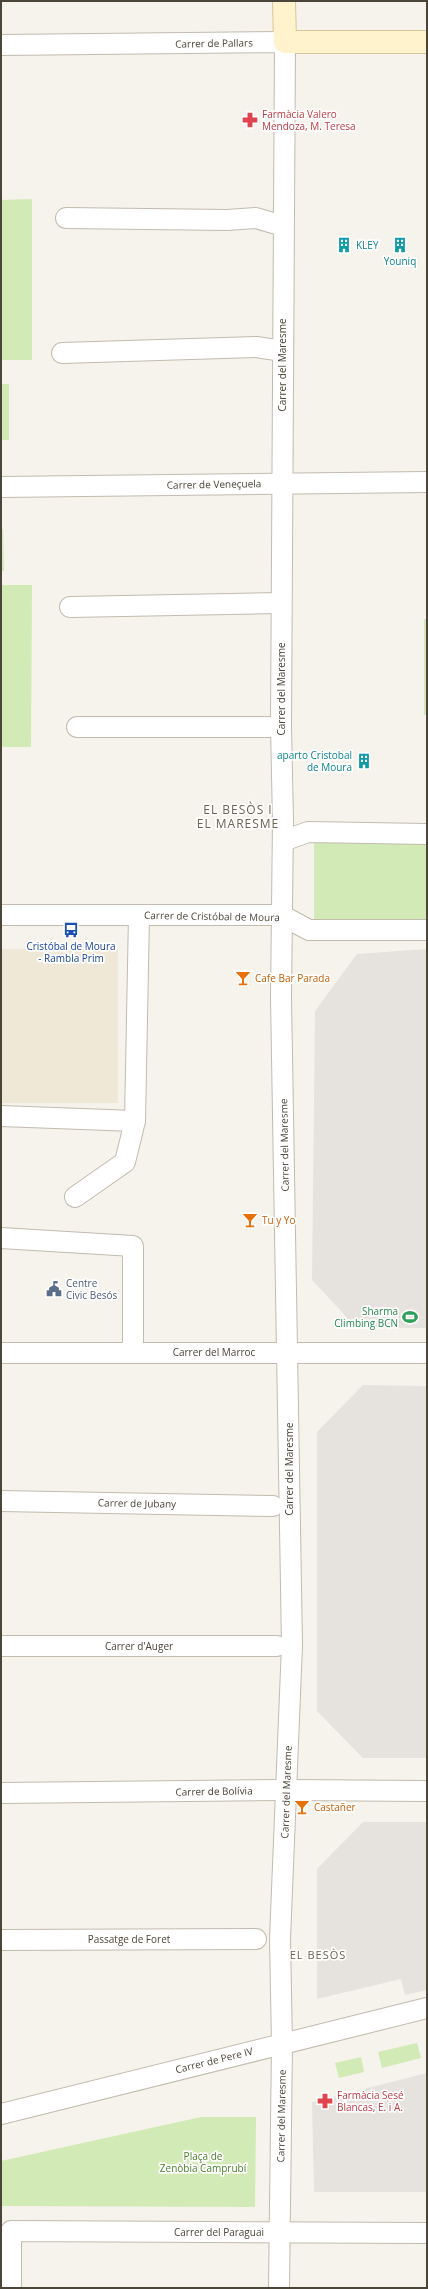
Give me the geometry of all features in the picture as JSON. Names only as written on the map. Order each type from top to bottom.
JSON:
[{"type":"main road","name":"Carrer del Maresme","points":[[284,1],[284,42]]},
{"type":"main road","name":"Carrer de Pallars","points":[[284,42],[427,42]]},
{"type":"street","name":"Carrer de Pallars","points":[[1,45],[284,42]]},
{"type":"street","name":"Carrer del Maresme","points":[[279,2288],[282,2044],[280,1938],[292,1645],[281,915],[283,841],[280,727],[284,42]]},
{"type":"street","points":[[66,218],[227,220],[256,218],[283,226]]},
{"type":"street","points":[[62,353],[256,347],[282,351]]},
{"type":"street","name":"Carrer de Veneçuela","points":[[1,487],[282,482],[427,482]]},
{"type":"street","points":[[70,607],[281,603]]},
{"type":"street","points":[[77,727],[280,727]]},
{"type":"street","points":[[283,841],[308,832],[427,834]]},
{"type":"street","name":"Carrer de Cristóbal de Moura","points":[[1,915],[281,915],[309,930],[427,930]]},
{"type":"street","name":"Carrer de Cristóbal de Moura","points":[[75,1198],[125,1162],[135,1121],[139,915]]},
{"type":"street","points":[[1,1116],[135,1121]]},
{"type":"street","points":[[1,1238],[133,1246],[133,1352]]},
{"type":"street","name":"Carrer del Marroc","points":[[1,1352],[288,1351],[427,1353]]},
{"type":"street","name":"Carrer de Jubany","points":[[1,1501],[273,1506]]},
{"type":"street","name":"Carrer d'Auger","points":[[1,1646],[277,1646]]},
{"type":"street","name":"Carrer de Bolívia","points":[[1,1793],[287,1790],[427,1791]]},
{"type":"street","name":"Passatge de Foret","points":[[1,1940],[256,1939]]},
{"type":"street","name":"Carrer de Pere IV","points":[[1,2114],[427,2008]]},
{"type":"street","name":"Carrer del Paraguai","points":[[11,2288],[11,2231],[427,2233]]},
{"type":"shaded area","points":[[1,949],[118,949],[118,1103],[1,1103]]},
{"type":"shaded area","points":[[427,949],[427,1328],[357,1328],[312,1280],[315,1011],[357,954]]},
{"type":"shaded area","points":[[363,1385],[427,1386],[427,1758],[363,1758],[317,1711],[317,1432]]},
{"type":"shaded area","points":[[363,1822],[427,1822],[427,1990],[405,1995],[401,1979],[317,1999],[317,1869]]},
{"type":"shaded area","points":[[427,2073],[427,2192],[314,2192],[312,2102]]},
{"type":"green space","points":[[32,199],[32,360],[1,360],[1,200]]},
{"type":"green space","points":[[1,384],[9,384],[9,440],[1,440]]},
{"type":"green space","points":[[1,529],[3,529],[4,571],[1,571]]},
{"type":"green space","points":[[1,585],[32,585],[31,747],[1,747]]},
{"type":"green space","points":[[424,619],[427,619],[427,715],[424,715]]},
{"type":"green space","points":[[314,841],[427,841],[427,924],[314,923]]},
{"type":"green space","points":[[417,2043],[421,2058],[382,2068],[378,2052]]},
{"type":"green space","points":[[361,2057],[364,2072],[339,2078],[335,2063]]},
{"type":"green space","name":"Plaça de Zenòbia Camprubí","points":[[201,2117],[256,2117],[255,2207],[1,2206],[1,2161]]},
{"type":"place","name":"Farmàcia Valero Mendoza, M. Teresa","points":[[250,120]]},
{"type":"place","name":"KLEY","points":[[344,245]]},
{"type":"place","name":"Youniq","points":[[400,245]]},
{"type":"place","name":"aparto Cristobal de Moura","points":[[364,761]]},
{"type":"place","name":"Cristóbal de Moura - Rambla Prim","points":[[71,930]]},
{"type":"place","name":"Cafe Bar Parada","points":[[243,978]]},
{"type":"place","name":"Tu y Yo","points":[[250,1220]]},
{"type":"place","name":"Centre Civic Besós","points":[[54,1289]]},
{"type":"place","name":"Sharma Climbing BCN","points":[[410,1317]]},
{"type":"place","name":"Castañer","points":[[302,1807]]},
{"type":"place","name":"Farmàcia Sesé Blancas, E. i A.","points":[[325,2101]]},
{"type":"district","name":"EL BESÒS I EL MARESME","points":[[238,816]]},
{"type":"district","name":"EL BESÒS","points":[[318,1954]]}]
